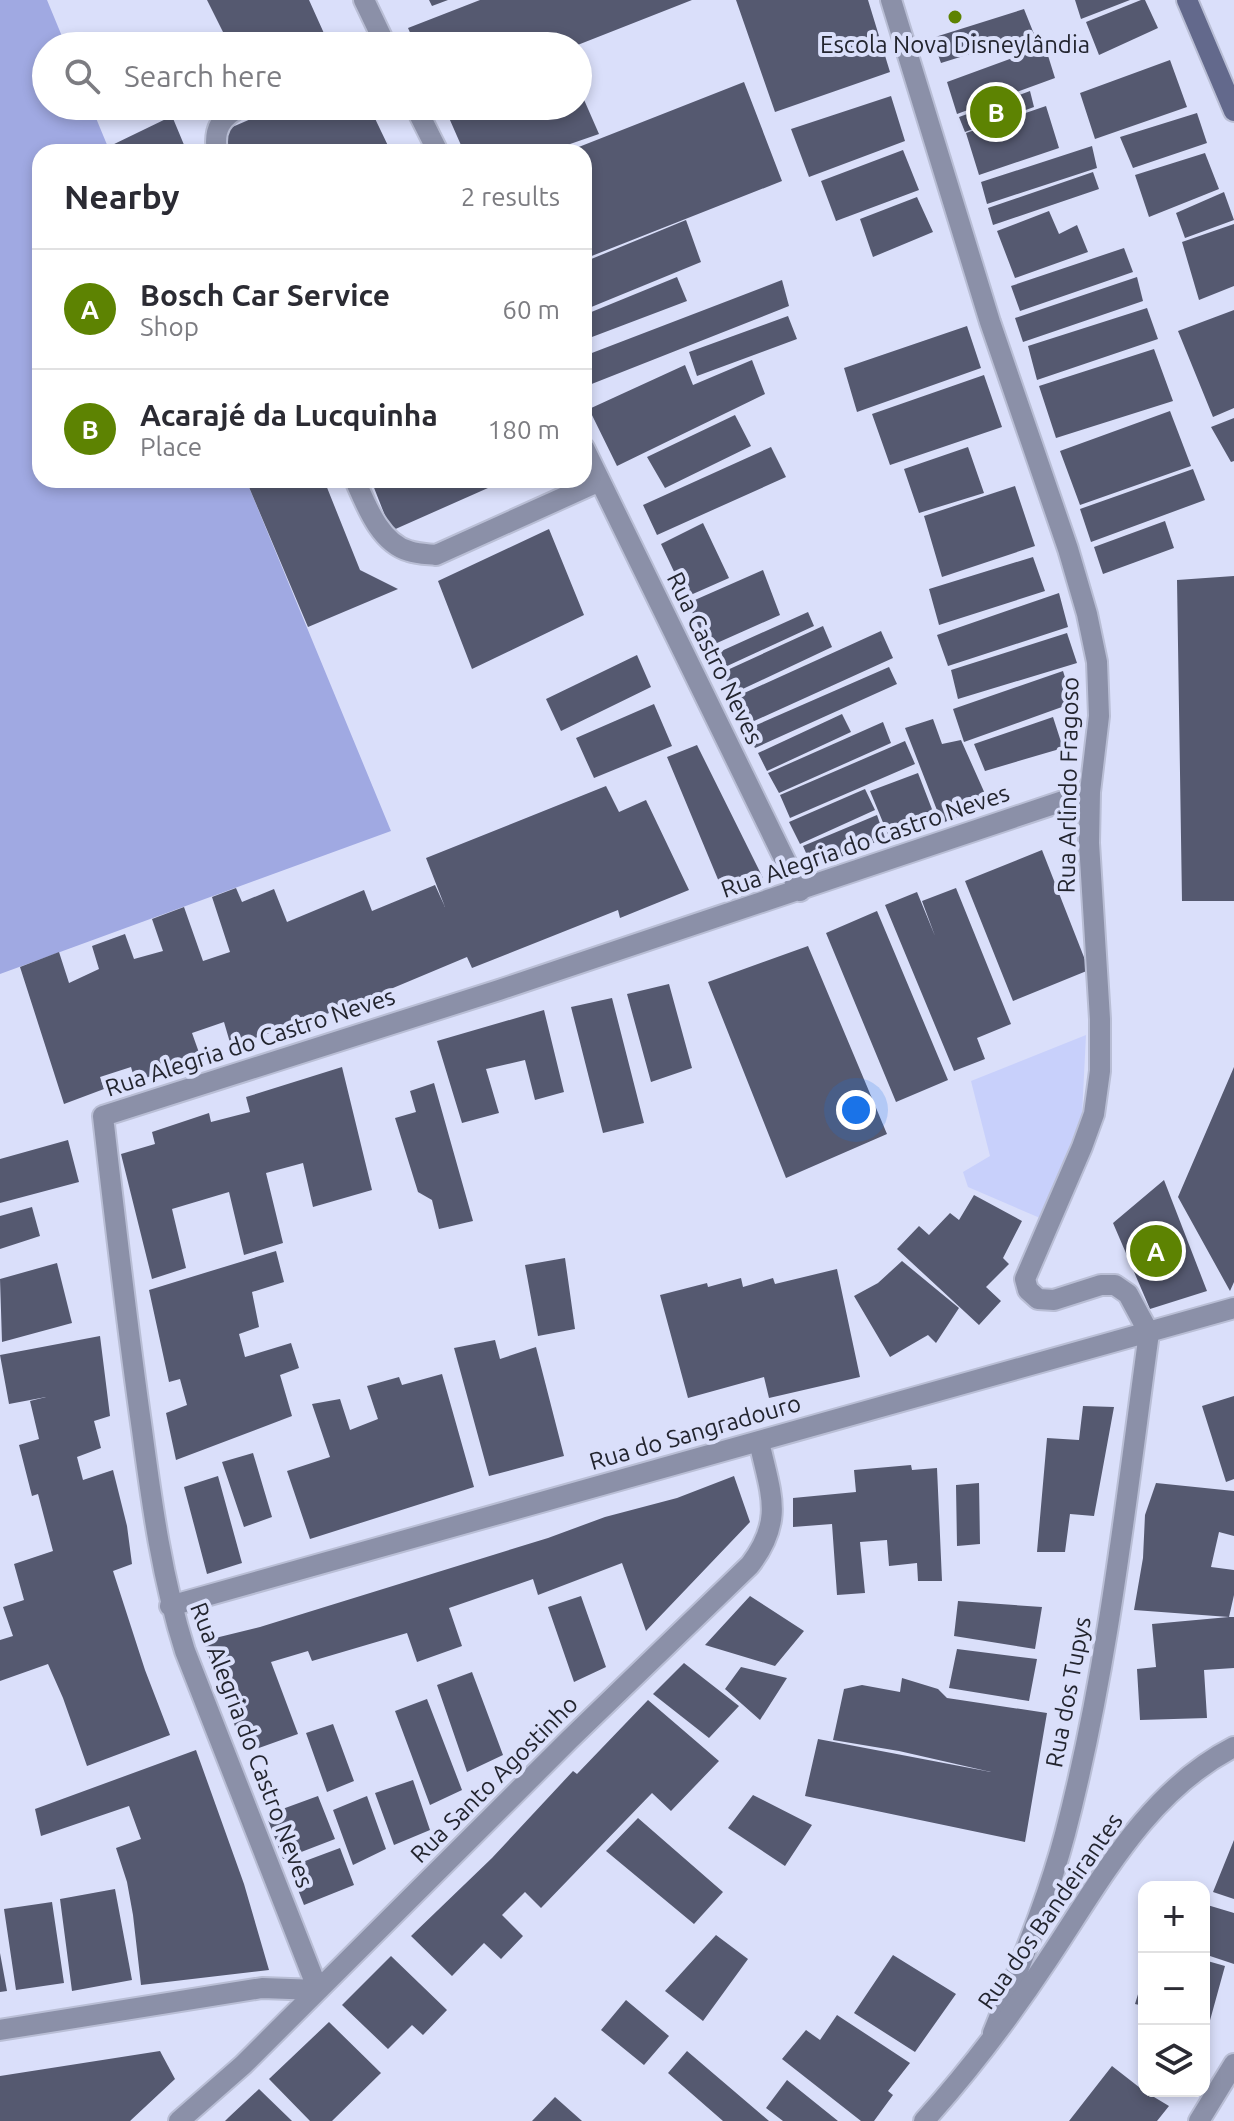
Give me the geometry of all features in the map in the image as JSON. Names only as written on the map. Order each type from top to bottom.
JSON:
[{"type":"main road","points":[[1187,0],[1234,111]]},
{"type":"street","points":[[364,0],[375,32]]},
{"type":"street","name":"Rua Arlindo Fragoso","points":[[891,0],[981,292],[1087,614],[1097,662],[1099,716],[1090,792],[1090,886],[1100,1019],[1100,1071],[1094,1114],[1025,1279],[1028,1290],[1038,1299],[1054,1300],[1101,1285],[1115,1285],[1128,1294],[1149,1333]]},
{"type":"street","points":[[216,144],[214,136],[222,120]]},
{"type":"street","points":[[422,120],[434,144]]},
{"type":"street","name":"Rua Castro Neves","points":[[592,464],[800,891]]},
{"type":"street","points":[[592,485],[600,481]]},
{"type":"street","points":[[358,488],[383,533],[406,551],[436,555],[584,488]]},
{"type":"street","name":"Rua Alegria do Castro Neves","points":[[318,1990],[170,1606],[123,1297],[103,1116],[800,891],[1090,792]]},
{"type":"street","name":"Rua do Sangradouro","points":[[170,1606],[1234,1308]]},
{"type":"street","name":"Rua dos Tupys","points":[[987,2047],[1040,1914],[1083,1761],[1110,1614],[1149,1333]]},
{"type":"street","name":"Rua Santo Agostinho","points":[[179,2121],[243,2065],[560,1749],[732,1586],[750,1565],[764,1546],[773,1522],[759,1441]]},
{"type":"street","name":"Rua dos Bandeirantes","points":[[924,2121],[987,2047],[1136,1828],[1173,1790],[1213,1758],[1234,1747]]},
{"type":"street","points":[[0,2030],[262,1988],[318,1990]]},
{"type":"street","points":[[1199,2121],[1234,2064]]},
{"type":"shaded area","points":[[0,0],[47,0],[60,32],[32,32],[32,120],[97,120],[107,144],[32,144],[32,488],[249,488],[391,831],[0,974]]},
{"type":"shaded area","points":[[1086,1035],[1082,1115],[1040,1218],[968,1187],[963,1172],[990,1156],[971,1081]]},
{"type":"building","points":[[207,0],[309,0],[323,32],[223,32]]},
{"type":"building","points":[[429,0],[448,0],[432,6]]},
{"type":"building","points":[[480,0],[692,0],[592,39],[592,32],[410,32],[408,28]]},
{"type":"building","points":[[736,0],[868,0],[890,72],[775,112]]},
{"type":"building","points":[[1075,0],[1130,0],[1081,19]]},
{"type":"building","points":[[1145,0],[1158,28],[1099,55],[1086,22]]},
{"type":"building","points":[[1024,9],[1034,34],[941,63],[932,38]]},
{"type":"building","points":[[1045,46],[1055,78],[957,114],[947,82]]},
{"type":"building","points":[[1170,60],[1187,107],[1095,139],[1080,93]]},
{"type":"building","points":[[744,82],[782,181],[592,256],[592,144],[586,144]]},
{"type":"building","points":[[1030,91],[1034,107],[965,132],[959,117]]},
{"type":"building","points":[[891,96],[905,141],[809,177],[791,129]]},
{"type":"building","points":[[1046,106],[1059,148],[979,175],[966,133]]},
{"type":"building","points":[[1197,113],[1207,143],[1133,168],[1120,137]]},
{"type":"building","points":[[592,118],[599,134],[570,144],[460,144],[450,120]]},
{"type":"building","points":[[164,120],[174,120],[184,144],[114,144]]},
{"type":"building","points":[[249,120],[376,120],[387,144],[227,144],[225,138],[230,128]]},
{"type":"building","points":[[1092,146],[1097,168],[987,204],[981,182]]},
{"type":"building","points":[[903,150],[919,190],[836,221],[821,181]]},
{"type":"building","points":[[1205,153],[1219,189],[1149,217],[1135,175]]},
{"type":"building","points":[[1093,172],[1099,189],[993,225],[988,208]]},
{"type":"building","points":[[1224,192],[1234,220],[1185,238],[1176,213]]},
{"type":"building","points":[[917,197],[933,232],[873,257],[860,219]]},
{"type":"building","points":[[1049,211],[1059,234],[1077,225],[1088,252],[1015,278],[997,231]]},
{"type":"building","points":[[686,220],[701,262],[592,307],[592,259]]},
{"type":"building","points":[[1234,224],[1234,286],[1199,300],[1182,242]]},
{"type":"building","points":[[1124,248],[1133,272],[1020,311],[1011,286]]},
{"type":"building","points":[[677,277],[687,301],[592,337],[592,312]]},
{"type":"building","points":[[1137,277],[1143,301],[1023,342],[1015,318]]},
{"type":"building","points":[[782,280],[789,306],[592,384],[592,353]]},
{"type":"building","points":[[1147,308],[1158,339],[1037,380],[1028,346]]},
{"type":"building","points":[[1234,310],[1234,408],[1213,417],[1178,331]]},
{"type":"building","points":[[788,316],[797,339],[697,376],[689,352]]},
{"type":"building","points":[[967,326],[981,368],[857,412],[844,368]]},
{"type":"building","points":[[1154,349],[1173,401],[1056,438],[1039,386]]},
{"type":"building","points":[[752,360],[765,394],[617,466],[592,415],[592,408],[685,365],[693,385]]},
{"type":"building","points":[[984,375],[1002,427],[890,465],[872,414]]},
{"type":"building","points":[[1170,411],[1191,466],[1080,505],[1060,451]]},
{"type":"building","points":[[735,415],[751,446],[665,488],[647,457]]},
{"type":"building","points":[[1234,418],[1234,461],[1231,462],[1211,427]]},
{"type":"building","points":[[771,447],[786,477],[657,535],[643,505]]},
{"type":"building","points":[[968,447],[984,493],[919,513],[904,469]]},
{"type":"building","points":[[1193,469],[1205,500],[1091,542],[1080,509]]},
{"type":"building","points":[[1015,486],[1035,546],[942,577],[924,516]]},
{"type":"building","points":[[249,488],[327,488],[360,570],[398,589],[308,627]]},
{"type":"building","points":[[374,488],[488,488],[391,531]]},
{"type":"building","points":[[1165,521],[1174,548],[1103,574],[1094,547]]},
{"type":"building","points":[[703,523],[729,578],[686,597],[661,544]]},
{"type":"building","points":[[549,529],[584,615],[472,669],[438,581]]},
{"type":"building","points":[[1033,557],[1045,591],[939,625],[929,589]]},
{"type":"building","points":[[763,570],[780,615],[708,647],[688,603]]},
{"type":"building","points":[[1234,576],[1234,901],[1182,901],[1177,580]]},
{"type":"building","points":[[1059,593],[1068,627],[948,666],[937,635]]},
{"type":"building","points":[[808,612],[814,626],[725,667],[717,653]]},
{"type":"building","points":[[823,626],[832,647],[732,694],[723,672]]},
{"type":"building","points":[[881,631],[893,658],[743,726],[731,699]]},
{"type":"building","points":[[1067,633],[1077,663],[958,699],[951,670]]},
{"type":"building","points":[[637,655],[651,687],[561,731],[546,699]]},
{"type":"building","points":[[889,667],[897,684],[755,748],[745,730]]},
{"type":"building","points":[[1063,671],[1073,703],[964,742],[953,709]]},
{"type":"building","points":[[654,704],[672,746],[594,778],[576,738]]},
{"type":"building","points":[[842,714],[851,732],[767,771],[758,753]]},
{"type":"building","points":[[1053,717],[1063,748],[985,771],[974,744]]},
{"type":"building","points":[[933,719],[942,744],[961,740],[990,805],[942,823],[905,728]]},
{"type":"building","points":[[883,722],[891,743],[779,793],[768,773]]},
{"type":"building","points":[[905,741],[915,764],[790,818],[780,795]]},
{"type":"building","points":[[697,745],[763,878],[722,889],[667,757]]},
{"type":"building","points":[[918,773],[935,817],[889,837],[870,791]]},
{"type":"building","points":[[606,786],[619,812],[646,800],[689,890],[620,918],[618,910],[472,968],[467,957],[350,1006],[231,1046],[224,1022],[192,1033],[202,1061],[135,1081],[131,1067],[100,1077],[104,1089],[64,1104],[20,967],[59,952],[69,983],[99,969],[92,946],[125,934],[134,959],[163,951],[152,919],[184,907],[203,961],[230,952],[212,897],[236,888],[242,902],[274,889],[287,922],[364,890],[372,911],[435,885],[445,907],[426,858]]},
{"type":"building","points":[[865,789],[875,810],[800,844],[789,822]]},
{"type":"building","points":[[877,815],[885,838],[813,869],[803,846]]},
{"type":"building","points":[[1042,850],[1089,970],[1013,1001],[965,881]]},
{"type":"building","points":[[956,888],[1011,1024],[977,1038],[985,1059],[954,1071],[885,905],[917,892],[935,936],[922,901]]},
{"type":"building","points":[[877,911],[948,1080],[896,1102],[826,933]]},
{"type":"building","points":[[808,946],[887,1134],[786,1178],[708,982]]},
{"type":"building","points":[[669,984],[692,1068],[651,1082],[627,994]]},
{"type":"building","points":[[612,998],[644,1123],[603,1133],[571,1007]]},
{"type":"building","points":[[544,1010],[564,1092],[535,1100],[525,1060],[486,1069],[499,1113],[462,1123],[437,1041]]},
{"type":"building","points":[[342,1067],[372,1190],[313,1207],[303,1163],[266,1173],[283,1243],[244,1255],[229,1192],[172,1209],[186,1268],[152,1279],[121,1154],[155,1144],[152,1132],[209,1113],[211,1122],[250,1112],[246,1097]]},
{"type":"building","points":[[1234,1067],[1234,1282],[1230,1291],[1178,1197]]},
{"type":"building","points":[[434,1083],[473,1221],[439,1229],[432,1200],[418,1192],[395,1118],[416,1112],[410,1091]]},
{"type":"building","points":[[68,1140],[79,1182],[0,1203],[0,1159]]},
{"type":"building","points":[[1164,1180],[1207,1291],[1150,1309],[1113,1223]]},
{"type":"building","points":[[974,1195],[1022,1221],[1003,1258],[1009,1264],[986,1287],[1001,1301],[979,1325],[897,1249],[919,1226],[929,1235],[950,1213],[959,1220]]},
{"type":"building","points":[[32,1207],[40,1236],[0,1249],[0,1216]]},
{"type":"building","points":[[276,1251],[284,1282],[252,1292],[259,1327],[239,1334],[245,1357],[291,1343],[299,1368],[280,1375],[292,1416],[176,1460],[166,1413],[187,1405],[180,1379],[169,1382],[149,1290]]},
{"type":"building","points":[[565,1258],[575,1329],[538,1336],[525,1265]]},
{"type":"building","points":[[902,1261],[959,1308],[936,1343],[928,1335],[890,1357],[854,1296],[878,1283]]},
{"type":"building","points":[[57,1263],[72,1323],[2,1342],[0,1279]]},
{"type":"building","points":[[837,1269],[860,1377],[769,1398],[764,1377],[688,1398],[660,1295],[741,1278],[743,1287],[773,1278],[775,1284]]},
{"type":"building","points":[[100,1336],[110,1416],[94,1421],[101,1448],[77,1457],[83,1480],[113,1470],[127,1526],[132,1564],[113,1571],[170,1735],[87,1766],[48,1664],[0,1681],[0,1640],[13,1636],[3,1607],[24,1600],[14,1564],[53,1551],[38,1494],[32,1496],[19,1445],[39,1439],[30,1401],[46,1397],[9,1404],[0,1355]]},
{"type":"building","points":[[495,1340],[500,1359],[536,1347],[564,1456],[489,1476],[454,1348]]},
{"type":"building","points":[[442,1374],[474,1487],[310,1539],[287,1471],[330,1457],[312,1404],[340,1399],[350,1430],[378,1419],[367,1386],[399,1377],[402,1385]]},
{"type":"building","points":[[1234,1396],[1234,1479],[1226,1482],[1202,1406]]},
{"type":"building","points":[[1083,1406],[1114,1407],[1094,1516],[1070,1514],[1065,1552],[1037,1552],[1047,1438],[1079,1440]]},
{"type":"building","points":[[253,1453],[272,1517],[244,1527],[222,1462]]},
{"type":"building","points":[[911,1465],[912,1470],[937,1468],[942,1581],[918,1581],[917,1563],[889,1566],[887,1540],[860,1542],[865,1593],[837,1595],[832,1524],[793,1527],[793,1498],[856,1492],[854,1470]]},
{"type":"building","points":[[218,1476],[242,1563],[207,1574],[184,1487]]},
{"type":"building","points":[[734,1476],[750,1522],[646,1631],[622,1563],[538,1595],[533,1579],[449,1608],[462,1646],[417,1662],[407,1633],[312,1661],[308,1651],[271,1662],[298,1734],[245,1753],[203,1641],[260,1627],[548,1538],[605,1517],[677,1498]]},
{"type":"building","points":[[979,1483],[980,1544],[957,1546],[956,1485]]},
{"type":"building","points":[[1156,1483],[1234,1491],[1234,1536],[1219,1532],[1211,1567],[1234,1570],[1234,1595],[1229,1617],[1134,1610],[1143,1558],[1145,1515]]},
{"type":"building","points":[[581,1596],[606,1667],[574,1682],[548,1607]]},
{"type":"building","points":[[750,1596],[804,1631],[775,1666],[705,1645]]},
{"type":"building","points":[[958,1601],[1042,1607],[1035,1649],[954,1636]]},
{"type":"building","points":[[1234,1617],[1234,1668],[1204,1670],[1207,1718],[1140,1720],[1137,1669],[1156,1667],[1152,1624]]},
{"type":"building","points":[[957,1649],[1037,1659],[1029,1701],[949,1688]]},
{"type":"building","points":[[684,1663],[739,1706],[709,1738],[653,1694]]},
{"type":"building","points":[[741,1667],[787,1678],[760,1720],[725,1689]]},
{"type":"building","points":[[472,1672],[503,1755],[467,1772],[437,1685]]},
{"type":"building","points":[[902,1678],[938,1689],[947,1698],[1047,1713],[1025,1842],[805,1796],[818,1739],[991,1772],[833,1740],[844,1689],[862,1685],[900,1692]]},
{"type":"building","points":[[427,1699],[462,1790],[430,1805],[395,1711]]},
{"type":"building","points":[[648,1700],[719,1761],[671,1811],[652,1793],[541,1908],[525,1892],[502,1915],[523,1936],[501,1959],[484,1943],[452,1976],[411,1936],[492,1858],[573,1771],[577,1774]]},
{"type":"building","points":[[333,1724],[354,1781],[327,1792],[306,1733]]},
{"type":"building","points":[[196,1750],[244,1884],[269,1970],[141,1985],[127,1882],[116,1848],[141,1839],[129,1806],[41,1836],[35,1809]]},
{"type":"building","points":[[413,1780],[430,1830],[394,1845],[375,1793]]},
{"type":"building","points":[[753,1795],[812,1825],[785,1866],[728,1828]]},
{"type":"building","points":[[318,1796],[335,1839],[283,1859],[266,1815]]},
{"type":"building","points":[[367,1796],[386,1849],[353,1865],[333,1810]]},
{"type":"building","points":[[638,1818],[723,1892],[694,1924],[606,1851]]},
{"type":"building","points":[[1234,1840],[1234,1899],[1213,1892]]},
{"type":"building","points":[[340,1848],[354,1885],[304,1905],[289,1867]]},
{"type":"building","points":[[115,1889],[132,1980],[72,1991],[60,1899]]},
{"type":"building","points":[[52,1902],[64,1983],[16,1990],[4,1909]]},
{"type":"building","points":[[1210,1906],[1234,1913],[1234,1964],[1210,1956]]},
{"type":"building","points":[[716,1935],[748,1959],[703,2021],[665,1991]]},
{"type":"building","points":[[0,1953],[7,1991],[0,1992]]},
{"type":"building","points":[[893,1955],[956,1994],[915,2052],[854,2013]]},
{"type":"building","points":[[391,1956],[447,2010],[423,2035],[412,2025],[388,2049],[342,2005]]},
{"type":"building","points":[[1210,1962],[1225,1966],[1210,2020]]},
{"type":"building","points":[[626,2000],[669,2036],[644,2065],[601,2030]]},
{"type":"building","points":[[837,2015],[910,2063],[888,2091],[893,2095],[874,2121],[861,2121],[782,2059],[806,2030],[820,2040]]},
{"type":"building","points":[[329,2022],[381,2073],[332,2121],[310,2121],[269,2079]]},
{"type":"building","points":[[160,2051],[175,2079],[130,2121],[0,2121],[0,2076]]},
{"type":"building","points":[[687,2051],[769,2121],[723,2121],[668,2073]]},
{"type":"building","points":[[1112,2066],[1138,2086],[1138,2097],[1154,2097],[1169,2106],[1157,2121],[1069,2121]]},
{"type":"building","points":[[787,2080],[838,2121],[783,2121],[766,2108]]},
{"type":"building","points":[[259,2089],[292,2121],[225,2121],[229,2117]]},
{"type":"building","points":[[555,2097],[582,2121],[532,2121]]},
{"type":"place","name":"Escola Nova Disneylândia","points":[[955,17]]},
{"type":"place","name":"Acarajé da Lucquinha","points":[[996,112]]},
{"type":"place","name":"Bosch Car Service","points":[[1156,1251]]}]
